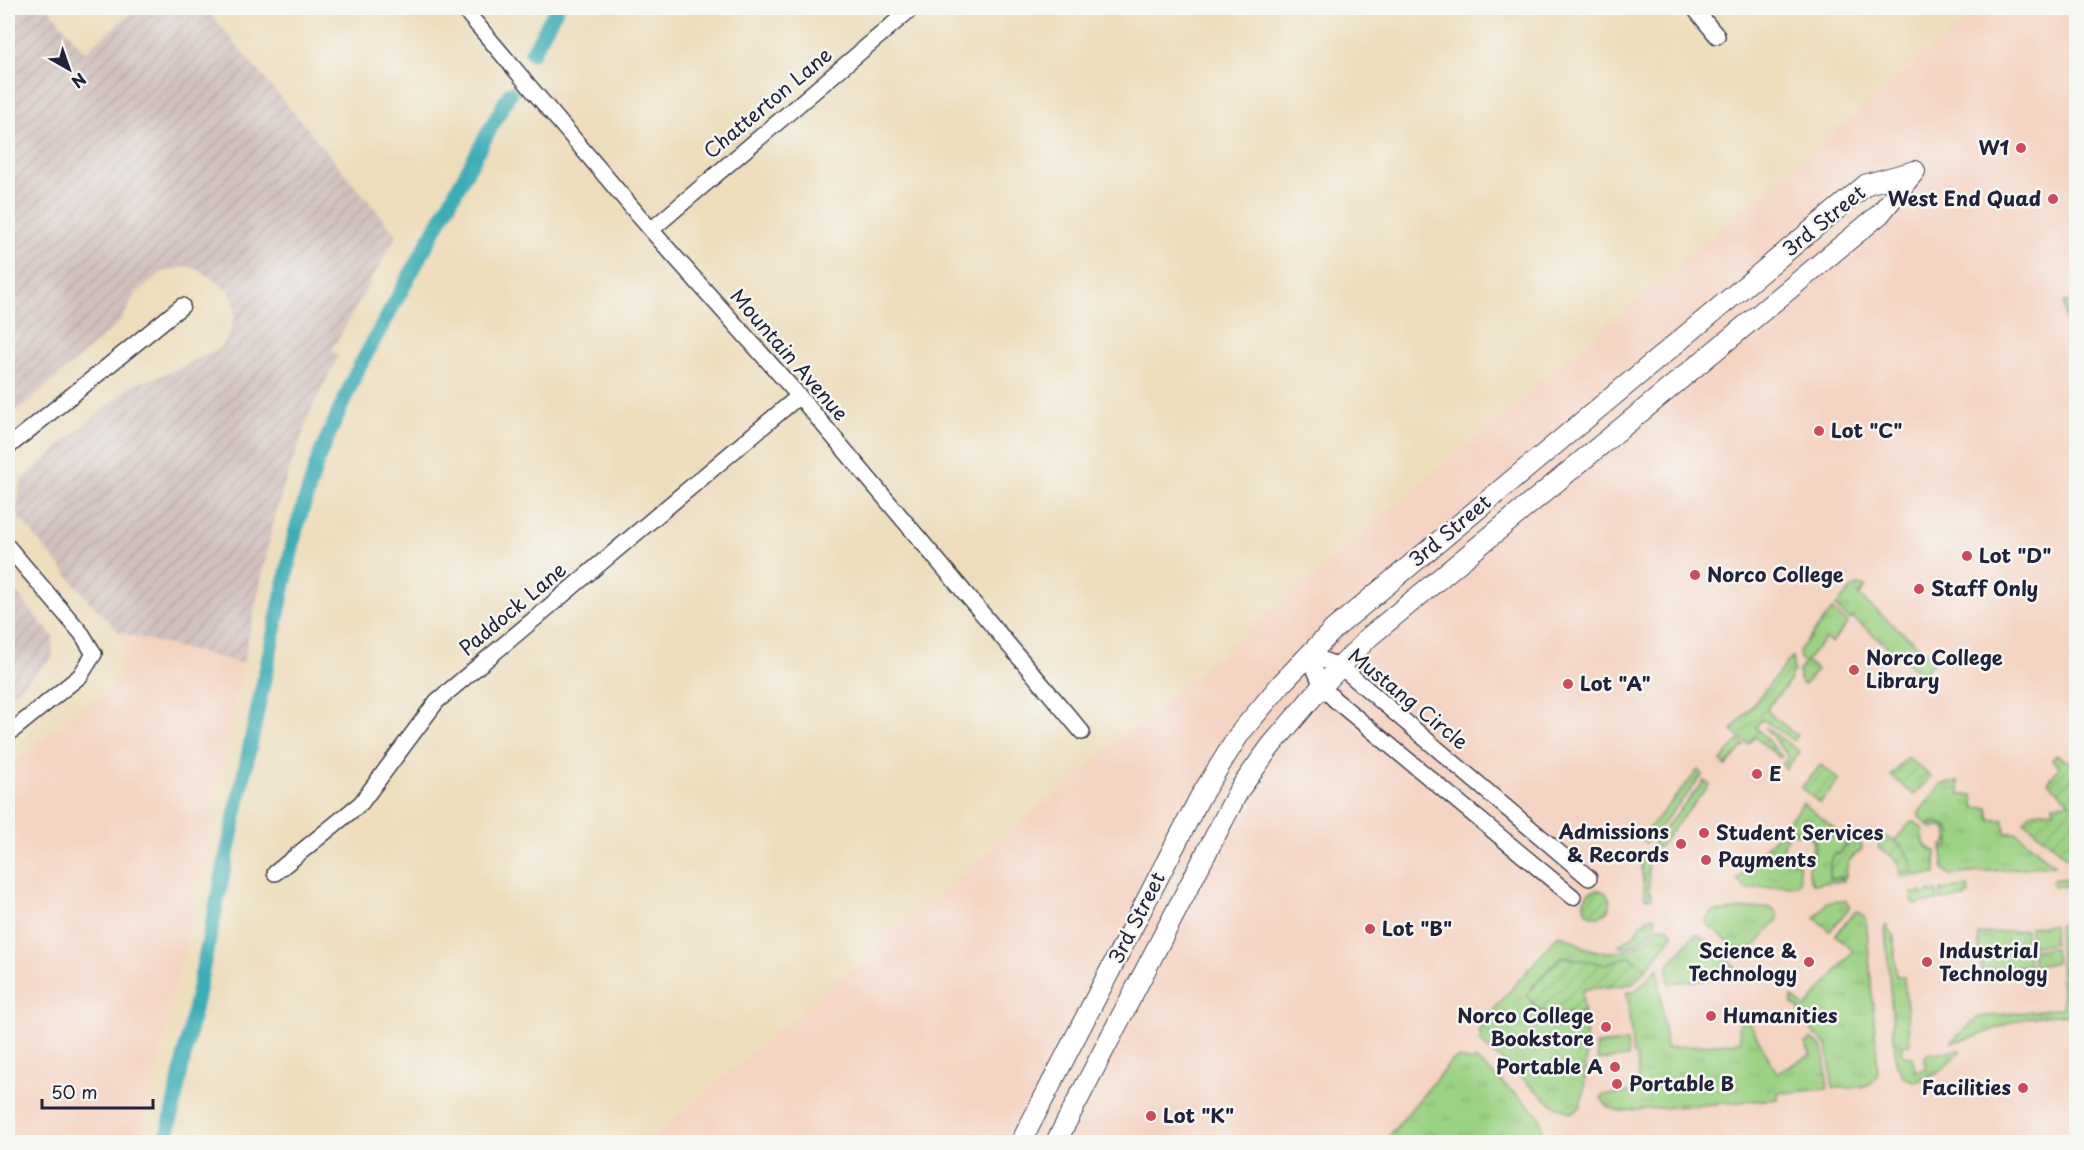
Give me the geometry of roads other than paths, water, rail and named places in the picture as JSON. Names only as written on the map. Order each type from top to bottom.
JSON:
[{"type":"street","name":"Mountain Avenue","points":[[463,8],[651,230],[798,396],[1082,732]]},
{"type":"street","name":"Chatterton Lane","points":[[651,230],[912,8]]},
{"type":"street","points":[[1694,8],[1717,36]]},
{"type":"street","name":"3rd Street","points":[[1021,1143],[1200,797],[1240,733],[1308,654],[1334,629],[1867,184],[1915,171],[1880,214],[1369,637],[1322,686],[1270,747],[1239,790],[1056,1143]]},
{"type":"street","points":[[8,447],[182,306]]},
{"type":"street","name":"Paddock Lane","points":[[275,873],[361,803],[437,701],[798,396]]},
{"type":"street","points":[[8,547],[82,634],[94,654],[80,676],[8,734]]},
{"type":"street","points":[[1308,654],[1322,686],[1574,897]]},
{"type":"street","name":"Mustang Circle","points":[[1308,654],[1341,667],[1589,878]]},
{"type":"street","points":[[1087,1014],[1114,1032]]},
{"type":"waterway","points":[[532,53],[557,8]]},
{"type":"waterway","points":[[166,1142],[296,529],[319,457],[356,373],[510,93]]},
{"type":"place","name":"W1","points":[[2021,148]]},
{"type":"place","name":"West End Quad","points":[[2053,199]]},
{"type":"place","name":"Lot \"C\"","points":[[1819,431]]},
{"type":"place","name":"Lot \"D\"","points":[[1967,556]]},
{"type":"place","name":"Norco College","points":[[1695,575]]},
{"type":"place","name":"Staff Only","points":[[1919,589]]},
{"type":"place","name":"Norco College Library","points":[[1854,670]]},
{"type":"place","name":"Lot \"A\"","points":[[1568,684]]},
{"type":"place","name":"E","points":[[1757,774]]},
{"type":"place","name":"Student Services","points":[[1704,833]]},
{"type":"place","name":"Admissions & Records","points":[[1681,844]]},
{"type":"place","name":"Payments","points":[[1706,860]]},
{"type":"place","name":"Lot \"B\"","points":[[1370,929]]},
{"type":"place","name":"Science & Technology","points":[[1809,962]]},
{"type":"place","name":"Industrial Technology","points":[[1927,962]]},
{"type":"place","name":"Humanities","points":[[1711,1016]]},
{"type":"place","name":"Norco College Bookstore","points":[[1606,1027]]},
{"type":"place","name":"Portable A","points":[[1615,1067]]},
{"type":"place","name":"Portable B","points":[[1617,1084]]},
{"type":"place","name":"Facilities","points":[[2023,1088]]},
{"type":"place","name":"Lot \"K\"","points":[[1151,1116]]}]
